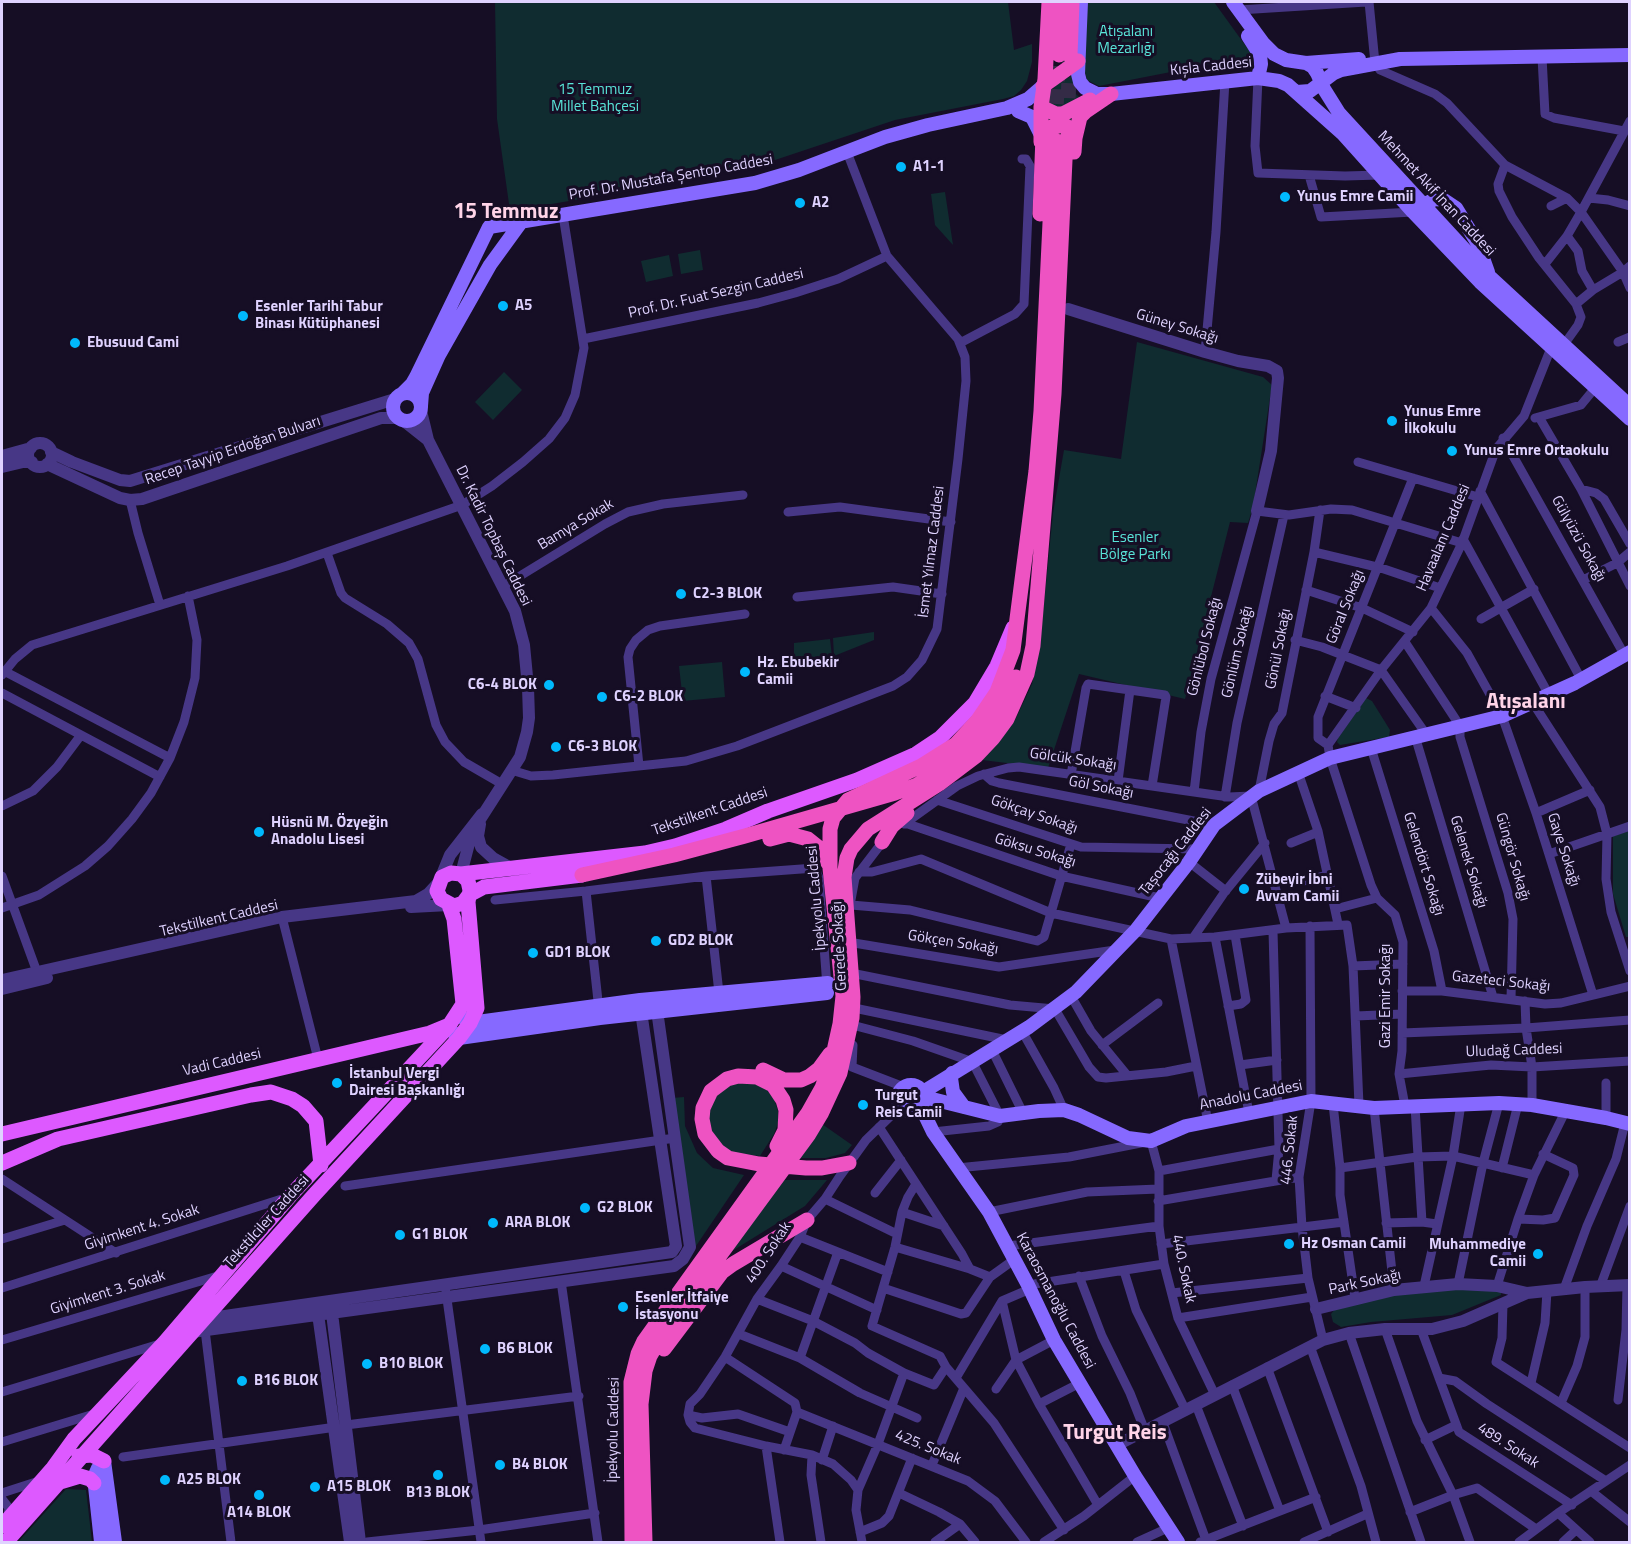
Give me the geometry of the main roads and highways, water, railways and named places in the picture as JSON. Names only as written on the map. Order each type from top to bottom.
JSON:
[{"type":"highway","points":[[1044,519],[1064,385],[1068,309],[1055,139],[1041,107],[1050,2]]},
{"type":"highway","points":[[1061,2],[1069,57]]},
{"type":"highway","points":[[1043,86],[1069,57],[1072,2]]},
{"type":"highway","points":[[1041,107],[1056,114],[1063,114],[1088,100],[1111,94]]},
{"type":"highway","points":[[1044,519],[1054,394],[1055,139],[1086,111],[1111,94]]},
{"type":"highway","name":"İpekyolu Caddesi","points":[[645,1542],[641,1404],[645,1371],[656,1343],[764,1195],[785,1150],[822,1088],[832,1060],[842,1015],[843,984],[830,868],[830,829],[833,818],[848,800],[921,766],[956,744],[978,720],[996,692],[1012,650],[1028,542],[1031,505],[1030,478],[1055,139]]},
{"type":"highway","name":"İpekyolu Caddesi","points":[[632,1542],[631,1382],[638,1354],[644,1341],[761,1178],[766,1164],[785,1150],[821,1114],[840,1073],[852,1018],[852,968],[844,878],[847,858],[851,849],[868,829],[938,792],[976,756],[1007,719],[1027,674],[1033,646],[1044,519]]},
{"type":"highway","points":[[582,875],[674,855],[745,836],[916,785],[950,765],[991,722],[1012,688],[1035,623]]},
{"type":"highway","points":[[882,842],[892,826],[938,792]]},
{"type":"highway","points":[[582,875],[677,862],[789,834],[808,839],[823,851],[830,868]]},
{"type":"highway","points":[[837,1040],[819,1069],[801,1080],[784,1080],[768,1072],[747,1066],[734,1067],[722,1072],[711,1079],[698,1096],[694,1123],[701,1145],[708,1154],[722,1164],[733,1168],[808,1178],[840,1176]]},
{"type":"highway","points":[[785,1150],[786,1110],[783,1100],[773,1086],[757,1077],[738,1076],[727,1079],[711,1092],[703,1108],[702,1119],[705,1134],[718,1151],[728,1158],[759,1164],[806,1168],[822,1168],[849,1163]]},
{"type":"highway","points":[[641,1404],[654,1365],[661,1353],[712,1283],[733,1264],[807,1220]]},
{"type":"main road","points":[[1081,2],[1069,57],[1085,88],[1097,94],[1111,94]]},
{"type":"main road","points":[[1223,2],[1260,55],[1258,78]]},
{"type":"main road","points":[[1236,6],[1274,54],[1286,60],[1306,63],[1359,60],[1375,63]]},
{"type":"main road","points":[[1297,92],[1310,91],[1334,72],[1375,63],[1428,57],[1629,55]]},
{"type":"main road","name":"Mehmet Akif İnan Caddesi","points":[[1306,63],[1313,67],[1339,113],[1418,211],[1480,282],[1629,406]]},
{"type":"main road","name":"Kışla Caddesi","points":[[1111,94],[1258,78],[1279,81],[1297,92]]},
{"type":"main road","points":[[994,111],[1028,99],[1043,86]]},
{"type":"main road","name":"Mehmet Akif İnan Caddesi","points":[[1297,92],[1343,134],[1380,175],[1490,277],[1595,388],[1629,419]]},
{"type":"main road","points":[[994,111],[1018,111],[1041,107]]},
{"type":"main road","name":"Prof. Dr. Mustafa Şentop Caddesi","points":[[398,397],[416,377],[489,227],[756,183],[799,170],[885,137],[994,111]]},
{"type":"main road","points":[[1018,111],[1032,117],[1055,139]]},
{"type":"main road","points":[[1418,211],[1436,199],[1444,200],[1456,208],[1478,244],[1490,277]]},
{"type":"main road","points":[[421,408],[415,395],[398,397],[393,408],[401,419],[416,418],[421,408],[422,393],[442,349],[490,265],[522,221]]},
{"type":"main road","name":"Tekstilkent Caddesi","points":[[582,875],[484,887],[469,895],[463,903],[449,905],[438,895],[439,882],[446,874],[645,853],[675,846],[857,780],[916,754],[959,721],[975,703],[997,666],[1013,631],[1018,609]]},
{"type":"main road","name":"Taşocağı Caddesi","points":[[922,1099],[952,1073],[974,1064],[1071,996],[1136,930],[1189,862],[1214,825],[1255,793],[1298,772],[1329,752],[1371,748],[1502,716],[1533,703],[1627,654]]},
{"type":"main road","points":[[460,874],[468,881],[469,895]]},
{"type":"main road","name":"Tekstilciler Caddesi","points":[[6,1542],[201,1327],[295,1217],[321,1166],[453,1026],[470,1023],[477,1008],[469,895]]},
{"type":"main road","points":[[449,905],[454,919],[463,1004],[453,1026],[827,988]]},
{"type":"main road","points":[[470,1023],[599,1012]]},
{"type":"main road","name":"Tekstilciler Caddesi","points":[[4,1523],[53,1468],[74,1439],[165,1342],[286,1201],[309,1189],[453,1026]]},
{"type":"main road","name":"Vadi Caddesi","points":[[2,1134],[453,1026]]},
{"type":"main road","points":[[952,1073],[954,1092],[964,1107]]},
{"type":"main road","points":[[915,1085],[922,1099],[909,1111],[901,1106],[898,1096],[904,1087],[915,1085]]},
{"type":"main road","points":[[2,1163],[58,1139],[271,1092],[292,1099],[303,1106],[316,1121],[321,1166]]},
{"type":"main road","points":[[922,1099],[964,1107]]},
{"type":"main road","name":"Karaosmanoğlu Caddesi","points":[[922,1099],[933,1132],[989,1212],[1015,1259],[1054,1340],[1135,1476],[1178,1542]]},
{"type":"main road","name":"Anadolu Caddesi","points":[[964,1107],[1000,1116],[1064,1110],[1128,1138],[1151,1141],[1186,1126],[1311,1101],[1374,1108],[1499,1103],[1606,1118],[1627,1124]]},
{"type":"main road","points":[[101,1435],[115,1542]]},
{"type":"main road","points":[[53,1468],[84,1455],[97,1456],[104,1466]]},
{"type":"main road","points":[[101,1542],[94,1473],[96,1469],[104,1466]]},
{"type":"main road","points":[[60,1482],[80,1476],[90,1479],[94,1484]]},
{"type":"tunnel","points":[[1055,127],[1059,55]]},
{"type":"tunnel","points":[[1067,121],[1070,58]]},
{"type":"place","name":"A1-1","points":[[901,167]]},
{"type":"place","name":"Yunus Emre Camii","points":[[1285,197]]},
{"type":"place","name":"A2","points":[[800,203]]},
{"type":"place","name":"A5","points":[[503,306]]},
{"type":"place","name":"Esenler Tarihi Tabur Binası Kütüphanesi","points":[[243,316]]},
{"type":"place","name":"Ebusuud Cami","points":[[75,343]]},
{"type":"place","name":"Yunus Emre İlkokulu","points":[[1392,421]]},
{"type":"place","name":"Yunus Emre Ortaokulu","points":[[1452,451]]},
{"type":"place","name":"C2-3 BLOK","points":[[681,594]]},
{"type":"place","name":"Hz. Ebubekir Camii","points":[[745,672]]},
{"type":"place","name":"C6-4 BLOK","points":[[549,685]]},
{"type":"place","name":"C6-2 BLOK","points":[[602,697]]},
{"type":"place","name":"C6-3 BLOK","points":[[556,747]]},
{"type":"place","name":"Hüsnü M. Özyeğin Anadolu Lisesi","points":[[259,832]]},
{"type":"place","name":"Zübeyir İbni Avvam Camii","points":[[1244,889]]},
{"type":"place","name":"GD2 BLOK","points":[[656,941]]},
{"type":"place","name":"GD1 BLOK","points":[[533,953]]},
{"type":"place","name":"İstanbul Vergi Dairesi Başkanlığı","points":[[337,1083]]},
{"type":"place","name":"Turgut Reis Camii","points":[[863,1105]]},
{"type":"place","name":"G2 BLOK","points":[[585,1208]]},
{"type":"place","name":"ARA BLOK","points":[[493,1223]]},
{"type":"place","name":"G1 BLOK","points":[[400,1235]]},
{"type":"place","name":"Hz Osman Camii","points":[[1289,1244]]},
{"type":"place","name":"Muhammediye Camii","points":[[1538,1254]]},
{"type":"place","name":"Esenler İtfaiye İstasyonu","points":[[623,1307]]},
{"type":"place","name":"B6 BLOK","points":[[485,1349]]},
{"type":"place","name":"B10 BLOK","points":[[367,1364]]},
{"type":"place","name":"B16 BLOK","points":[[242,1381]]},
{"type":"place","name":"B4 BLOK","points":[[500,1465]]},
{"type":"place","name":"B13 BLOK","points":[[438,1475]]},
{"type":"place","name":"A25 BLOK","points":[[165,1480]]},
{"type":"place","name":"A15 BLOK","points":[[315,1487]]},
{"type":"place","name":"A14 BLOK","points":[[259,1495]]},
{"type":"district","name":"15 Temmuz","points":[[506,213]]},
{"type":"district","name":"Atışalanı","points":[[1526,703]]},
{"type":"district","name":"Turgut Reis","points":[[1115,1434]]},
{"type":"park label","name":"Atışalanı Mezarlığı","points":[[1126,40]]},
{"type":"park label","name":"15 Temmuz Millet Bahçesi","points":[[595,98]]},
{"type":"park label","name":"Esenler Bölge Parkı","points":[[1135,546]]}]
